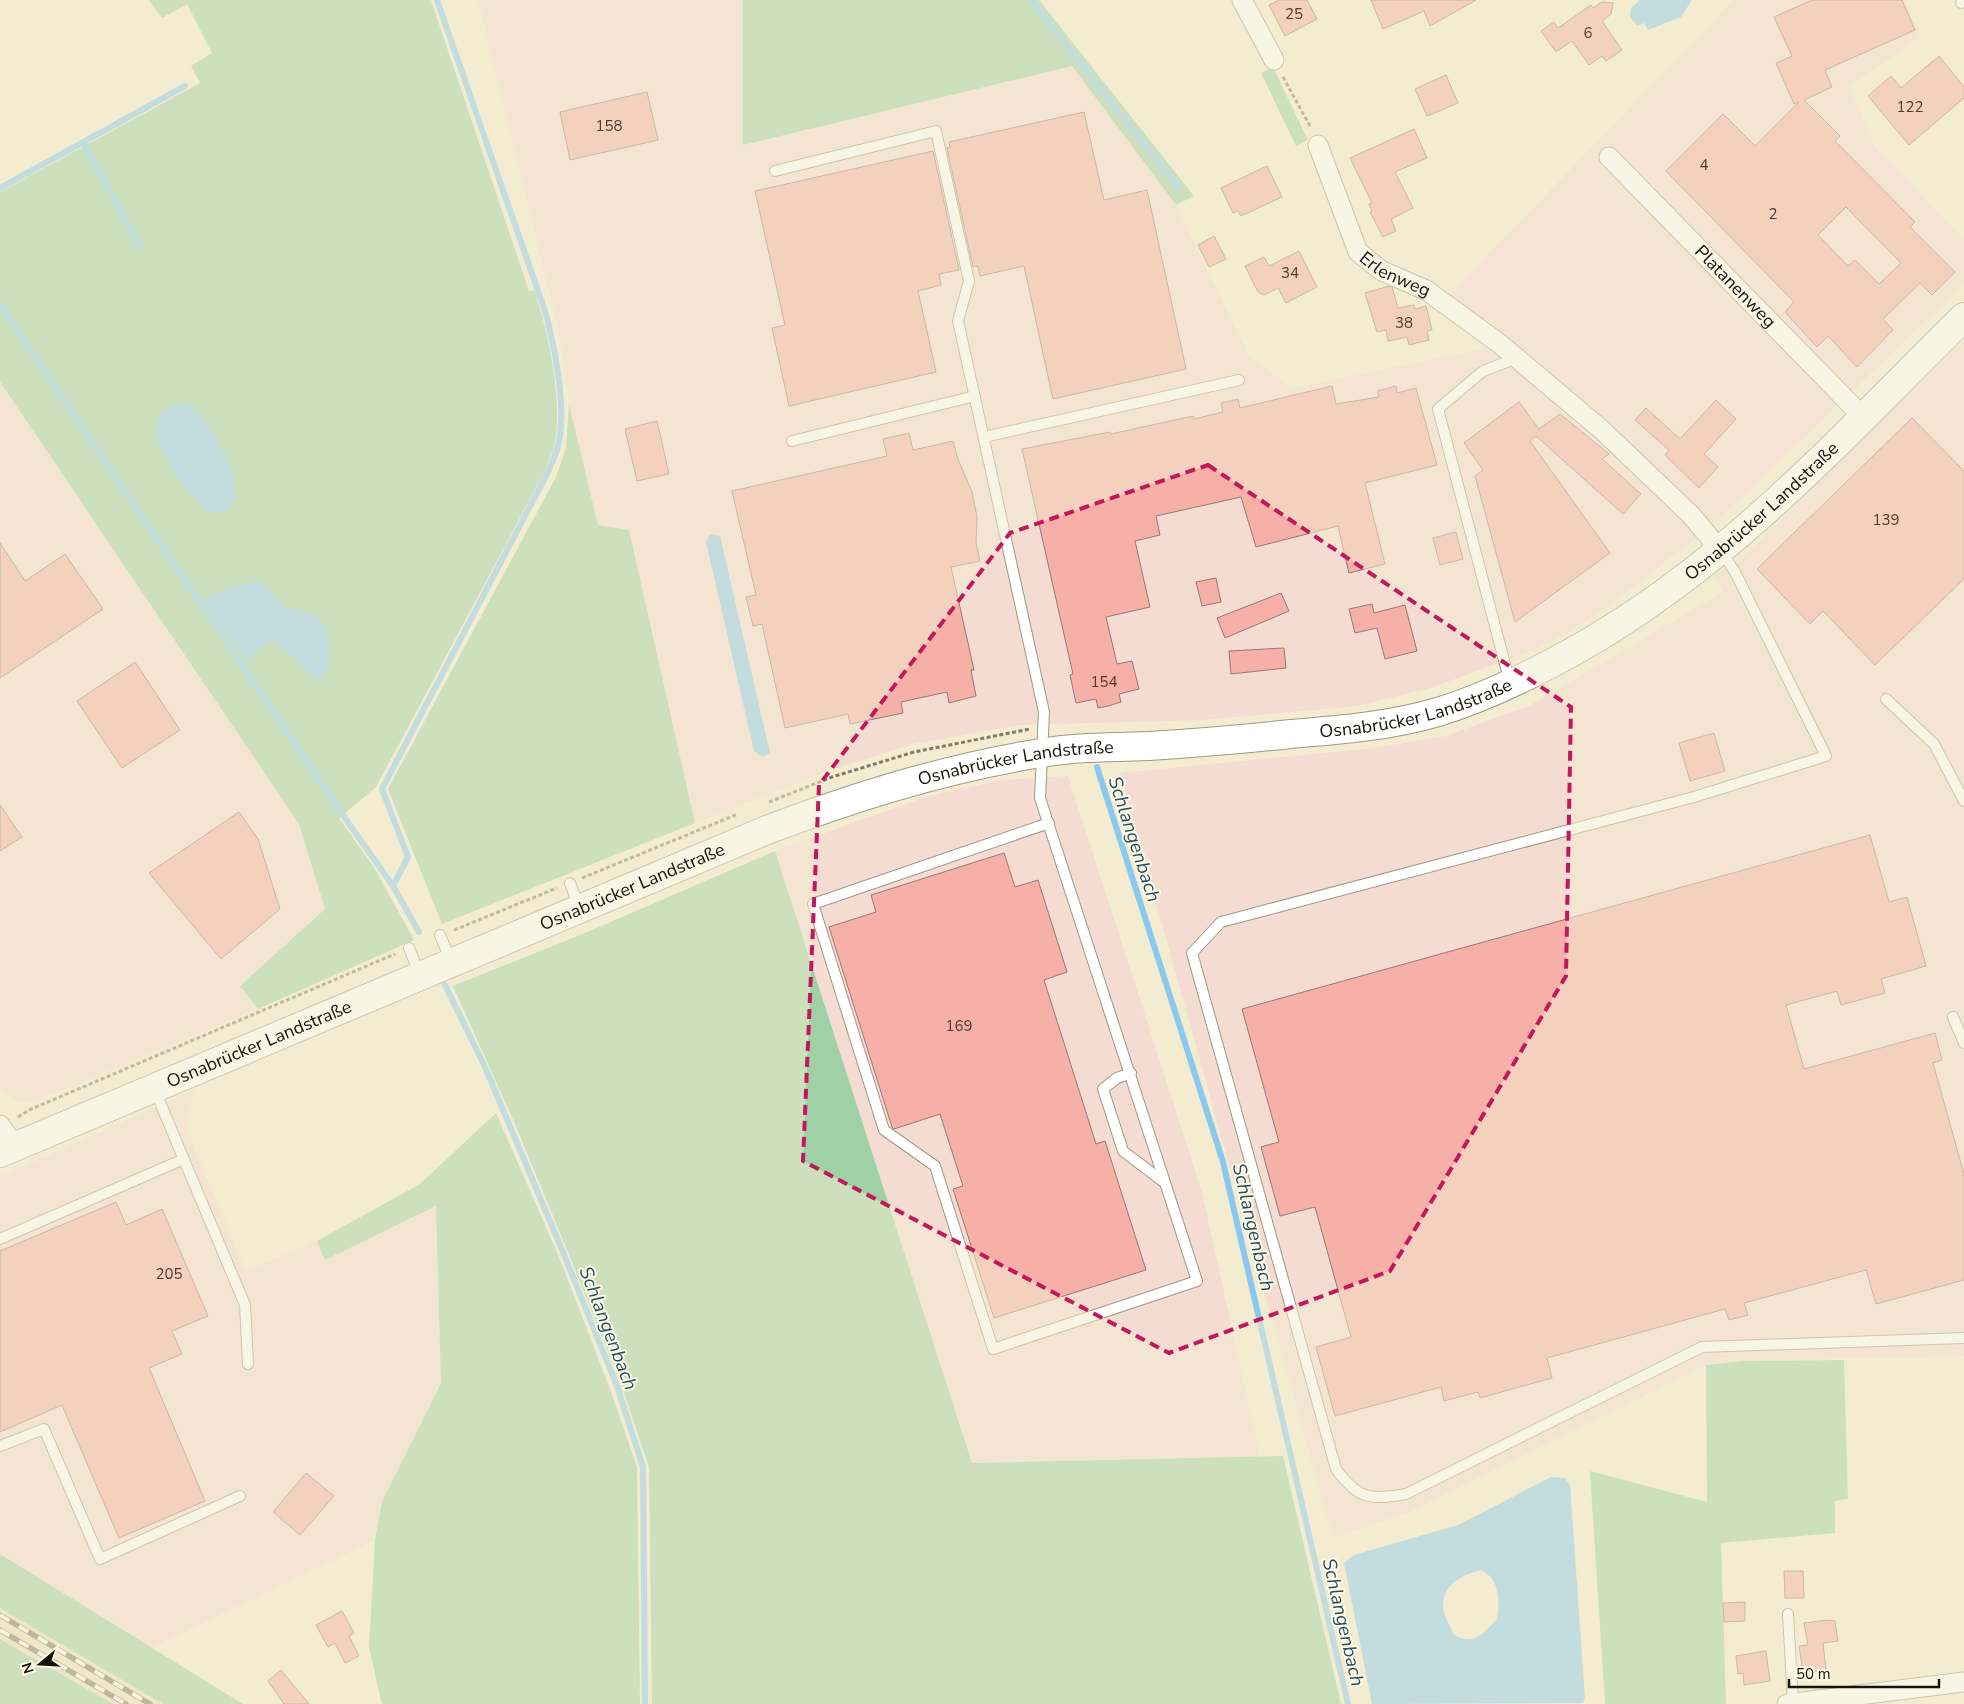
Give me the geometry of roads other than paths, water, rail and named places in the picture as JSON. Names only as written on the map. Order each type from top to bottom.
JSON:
[{"type":"street","points":[[1242,0],[1274,60]]},
{"type":"street","name":"Erlenweg","points":[[1318,145],[1358,252],[1382,271],[1426,290],[1517,358]]},
{"type":"street","name":"Platanenweg","points":[[1609,157],[1863,417]]},
{"type":"street","name":"Osnabrücker Landstraße","points":[[5,1141],[154,1088],[451,961],[767,830],[840,802],[921,777],[1041,753],[1197,743],[1366,728],[1438,712],[1511,684],[1580,649],[1638,613],[1721,551],[1799,481],[1964,316]]},
{"type":"street","points":[[1517,358],[1602,430],[1691,515],[1721,551]]},
{"type":"street","points":[[1790,1704],[1964,1682]]},
{"type":"lane","points":[[775,171],[936,131],[969,281],[958,321],[1044,712],[1040,798],[1049,823],[1197,1282],[993,1348],[935,1166],[884,1130],[813,904],[1049,823]]},
{"type":"lane","points":[[1511,684],[1438,409],[1483,371],[1517,358]]},
{"type":"lane","points":[[984,437],[1239,380]]},
{"type":"lane","points":[[792,441],[975,396]]},
{"type":"lane","points":[[1721,551],[1735,572],[1826,756],[1694,797],[1221,922],[1192,953],[1336,1469],[1350,1488],[1376,1499],[1406,1494],[1702,1347],[1964,1338]]},
{"type":"lane","points":[[1886,699],[1934,744],[1964,801]]},
{"type":"lane","points":[[570,883],[579,908]]},
{"type":"lane","points":[[440,935],[451,961]]},
{"type":"lane","points":[[409,948],[420,975]]},
{"type":"lane","points":[[1953,1018],[1964,1043]]},
{"type":"lane","points":[[1130,1073],[1117,1078],[1103,1089],[1123,1151],[1165,1183]]},
{"type":"lane","points":[[154,1088],[245,1305],[248,1364]]},
{"type":"lane","points":[[0,1239],[184,1159]]},
{"type":"lane","points":[[0,1446],[44,1429],[100,1559],[240,1496]]},
{"type":"lane","points":[[1788,1614],[1790,1704]]},
{"type":"water","points":[[1640,0],[1692,0],[1681,17],[1648,30],[1644,23],[1637,26],[1630,17],[1631,8]]},
{"type":"water","points":[[178,403],[192,405],[210,428],[231,467],[236,498],[226,512],[211,512],[201,507],[174,473],[156,438],[160,413]]},
{"type":"water","points":[[710,534],[720,536],[770,753],[762,757],[754,751],[706,542]]},
{"type":"water","points":[[261,582],[287,608],[316,615],[328,633],[329,666],[321,680],[312,677],[298,661],[275,642],[266,643],[247,661],[203,601],[231,587]]},
{"type":"water","points":[[1551,1477],[1565,1478],[1570,1485],[1585,1698],[1583,1703],[1372,1704],[1344,1563],[1354,1555],[1458,1525]],"holes":[[[1481,1570],[1492,1579],[1497,1591],[1497,1619],[1477,1637],[1472,1639],[1460,1638],[1453,1634],[1445,1616],[1444,1598],[1451,1585],[1464,1576]]]},
{"type":"waterway","points":[[393,886],[408,857],[382,789],[548,472],[557,449],[561,415],[559,380],[546,314],[437,0]]},
{"type":"waterway","points":[[1031,0],[1178,187]]},
{"type":"waterway","points":[[0,188],[185,86]]},
{"type":"waterway","points":[[83,142],[139,245]]},
{"type":"waterway","points":[[0,305],[347,821],[393,886],[419,932]]},
{"type":"waterway","name":"Schlangenbach","points":[[1097,767],[1223,1162],[1348,1704]]},
{"type":"waterway","name":"Schlangenbach","points":[[445,985],[485,1067],[563,1252],[617,1386],[643,1467],[645,1704]]},
{"type":"railway","points":[[0,1615],[150,1704]]},
{"type":"railway","points":[[0,1630],[126,1704]]}]
